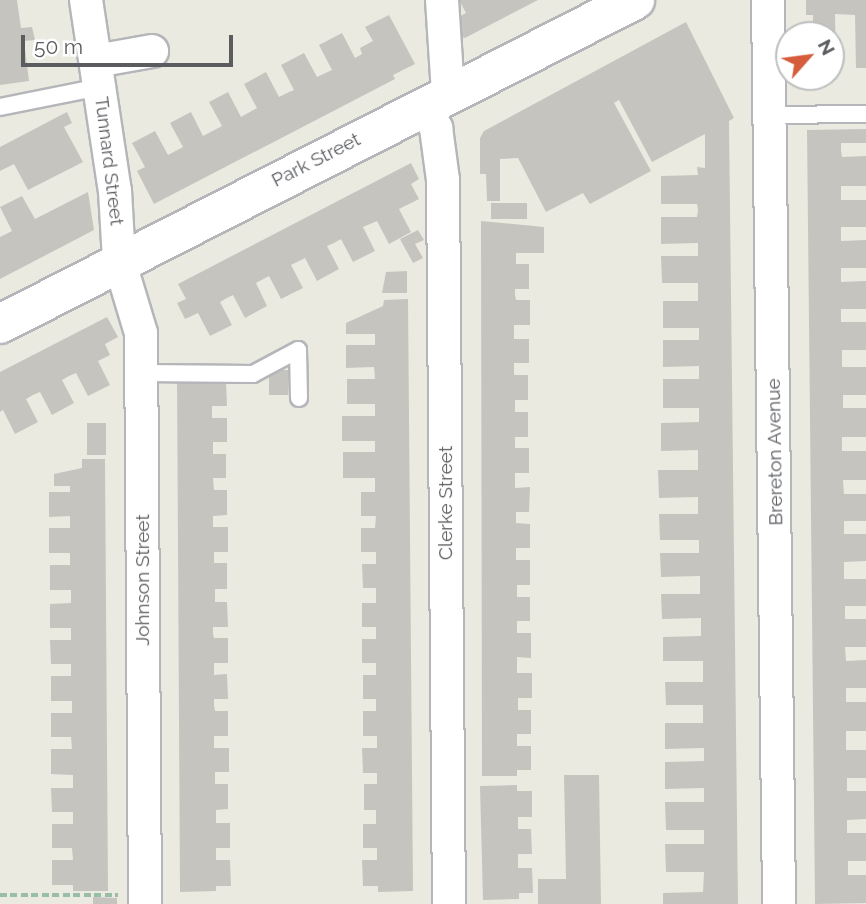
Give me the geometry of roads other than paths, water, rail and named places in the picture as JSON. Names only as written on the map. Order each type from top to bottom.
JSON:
[{"type":"street","name":"Tunnard Street","points":[[86,0],[115,191],[119,260]]},
{"type":"street","points":[[436,99],[442,0]]},
{"type":"street","name":"Park Street","points":[[0,324],[119,260],[635,0]]},
{"type":"street","name":"Brereton Avenue","points":[[768,0],[779,904]]},
{"type":"street","points":[[98,74],[152,51]]},
{"type":"street","name":"Clerke Street","points":[[436,99],[436,128],[443,180],[449,904]]},
{"type":"street","name":"Johnson Street","points":[[119,260],[141,332],[145,899]]},
{"type":"lane","points":[[0,107],[98,74]]},
{"type":"lane","points":[[770,115],[866,114]]},
{"type":"lane","points":[[141,373],[253,374],[298,349],[299,398]]}]
